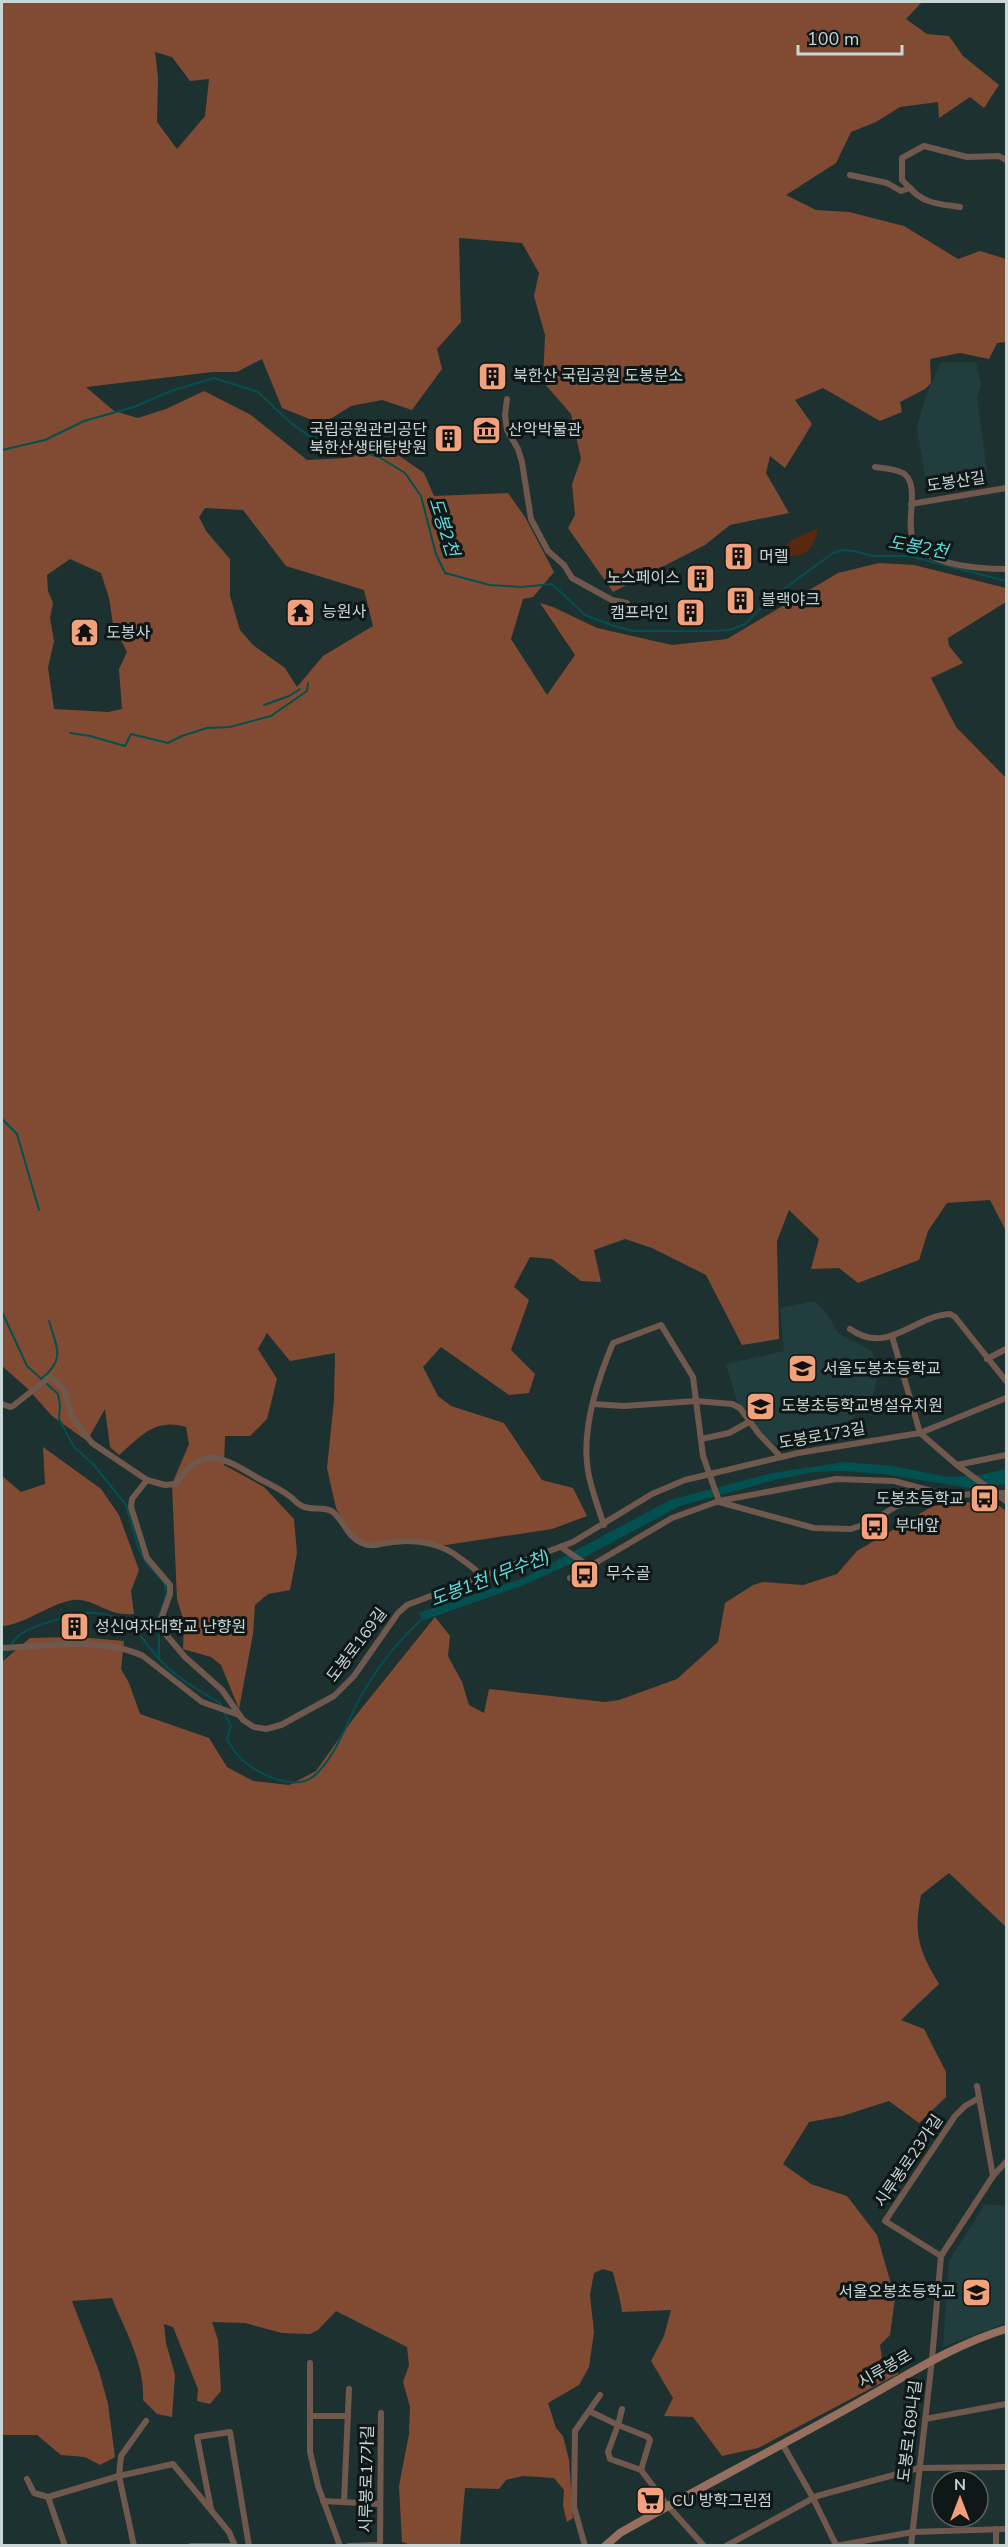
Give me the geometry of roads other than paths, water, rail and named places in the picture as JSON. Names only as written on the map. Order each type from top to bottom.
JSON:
[{"type":"street","points":[[960,207],[930,203],[916,196],[902,180],[902,158],[924,146],[966,157],[999,156],[1006,160]]},
{"type":"street","points":[[850,176],[886,183],[901,191],[909,188]]},
{"type":"street","points":[[507,399],[505,416],[507,430],[518,449],[522,462],[531,519],[548,551],[564,565],[572,578],[612,600],[627,603]]},
{"type":"street","points":[[875,467],[903,473],[911,484],[912,537],[926,554],[933,558],[967,566],[1006,569]]},
{"type":"street","name":"도봉산길","points":[[911,504],[1006,488]]},
{"type":"street","points":[[850,1329],[869,1338],[892,1336],[946,1314],[955,1317],[1006,1381]]},
{"type":"street","points":[[604,1525],[587,1463],[587,1443],[593,1404],[603,1368],[613,1343],[661,1325],[690,1370],[701,1439],[709,1476],[718,1500]]},
{"type":"street","points":[[892,1336],[920,1433],[960,1467],[1006,1501]]},
{"type":"street","points":[[987,1359],[1006,1349]]},
{"type":"street","points":[[2,1404],[13,1406],[51,1376],[62,1386],[72,1417],[87,1437],[147,1480],[165,1485],[177,1484],[184,1472],[197,1461],[207,1457],[221,1458],[287,1494],[303,1507],[330,1510],[360,1542],[370,1546],[394,1542],[421,1542],[439,1546],[457,1556],[477,1571],[481,1577]]},
{"type":"street","name":"도봉로173길","points":[[563,1549],[652,1494],[685,1480],[781,1457],[920,1433],[1006,1398]]},
{"type":"street","points":[[593,1404],[624,1406],[696,1401],[736,1405],[781,1457]]},
{"type":"street","points":[[701,1439],[729,1432],[749,1422]]},
{"type":"street","points":[[960,1467],[1006,1455]]},
{"type":"street","points":[[570,1578],[588,1565],[672,1518],[718,1500],[836,1479],[894,1481],[943,1494]]},
{"type":"street","points":[[147,1480],[132,1499],[131,1507],[147,1558],[170,1585],[170,1594],[161,1619],[162,1629],[185,1657],[222,1689],[236,1715]]},
{"type":"street","points":[[718,1500],[814,1528],[851,1529],[860,1527],[909,1501],[943,1494],[1006,1493]]},
{"type":"street","points":[[563,1549],[588,1565]]},
{"type":"street","name":"도봉로169길","points":[[2,1648],[91,1645],[134,1652],[143,1656],[201,1702],[236,1715],[251,1726],[266,1729],[285,1724],[334,1696],[348,1682],[405,1607],[481,1577],[563,1549]]},
{"type":"street","points":[[977,2085],[993,2176]]},
{"type":"street","name":"시루봉로23가길","points":[[941,2256],[885,2221],[955,2116],[965,2106],[979,2098]]},
{"type":"street","name":"도봉로169나길","points":[[911,2546],[926,2419],[941,2256],[993,2176],[1006,2162]]},
{"type":"street","name":"시루봉로","points":[[605,2546],[620,2533],[783,2445],[932,2359],[988,2334],[1006,2329]]},
{"type":"street","points":[[310,2363],[310,2452],[323,2501],[340,2546]]},
{"type":"street","points":[[344,2502],[349,2389]]},
{"type":"street","points":[[585,2546],[575,2514],[573,2483],[575,2431],[600,2395]]},
{"type":"street","points":[[926,2419],[1006,2404]]},
{"type":"street","points":[[621,2409],[608,2456],[610,2459],[641,2470],[668,2506],[704,2546]]},
{"type":"street","points":[[589,2411],[648,2437],[650,2440],[641,2470]]},
{"type":"street","name":"시루봉로17가길","points":[[380,2545],[381,2413]]},
{"type":"street","points":[[311,2416],[348,2416]]},
{"type":"street","points":[[134,2546],[119,2476],[121,2456],[146,2421]]},
{"type":"street","points":[[212,2511],[197,2437],[230,2432],[249,2546]]},
{"type":"street","points":[[783,2445],[836,2545],[913,2532],[1006,2529]]},
{"type":"street","points":[[27,2479],[34,2493],[48,2497],[119,2476],[173,2464],[229,2532],[234,2546],[191,2546]]},
{"type":"street","points":[[726,2546],[813,2498],[919,2468],[1006,2467]]},
{"type":"street","points":[[48,2497],[65,2546]]},
{"type":"street","points":[[323,2501],[380,2504]]},
{"type":"street","points":[[996,2529],[996,2546]]},
{"type":"street","points":[[349,2546],[380,2545]]},
{"type":"water","points":[[845,1462],[892,1466],[948,1477],[980,1475],[1006,1469],[1006,1484],[970,1488],[883,1474],[842,1471],[814,1472],[775,1480],[680,1506],[581,1559],[524,1585],[424,1620],[418,1613],[524,1578],[670,1500],[772,1473]]},
{"type":"waterway","name":"도봉2천","points":[[2,450],[45,440],[84,421],[134,407],[171,391],[214,378],[258,392],[291,423],[309,436],[379,457],[405,473],[421,496],[436,554],[445,573],[490,585],[522,587],[552,584],[585,615],[633,631],[730,630],[745,624],[770,599],[833,553],[843,550],[873,556],[909,556],[1006,581]]},
{"type":"waterway","points":[[70,733],[125,746],[131,734],[168,743],[207,728],[230,727],[271,716],[307,691],[308,683]]},
{"type":"waterway","points":[[264,705],[289,696],[300,689]]},
{"type":"waterway","points":[[2,1119],[17,1134],[39,1210]]},
{"type":"waterway","points":[[2,1312],[27,1366],[58,1394],[59,1419],[74,1447],[93,1464],[126,1505],[139,1549],[146,1563],[165,1584],[166,1595],[159,1617]]},
{"type":"waterway","points":[[41,1379],[49,1372],[57,1359],[57,1346],[49,1321]]},
{"type":"waterway","name":"도봉1천 (무수천)","points":[[11,1645],[23,1632],[49,1622],[87,1613],[109,1615],[131,1627],[169,1669],[220,1703],[222,1707]]},
{"type":"waterway","name":"도봉1천 (무수천)","points":[[224,1712],[231,1726],[227,1739],[244,1761],[273,1778],[285,1781],[306,1781],[314,1776],[330,1757],[377,1670],[399,1642],[423,1618]]},
{"type":"waterway","points":[[159,1622],[159,1658]]},
{"type":"waterway","name":"도봉1천 (무수천)","points":[[2,1660],[8,1650]]},
{"type":"place","name":"북한산 국립공원 도봉분소","points":[[492,376]]},
{"type":"place","name":"산악박물관","points":[[487,430]]},
{"type":"place","name":"국립공원관리공단 북한산생태탐방원","points":[[448,439]]},
{"type":"place","name":"머렐","points":[[738,557]]},
{"type":"place","name":"노스페이스","points":[[701,578]]},
{"type":"place","name":"블랙야크","points":[[740,600]]},
{"type":"place","name":"능원사","points":[[301,612]]},
{"type":"place","name":"캠프라인","points":[[690,613]]},
{"type":"place","name":"도봉사","points":[[85,633]]},
{"type":"place","name":"서울도봉초등학교","points":[[802,1369]]},
{"type":"place","name":"도봉초등학교병설유치원","points":[[760,1406]]},
{"type":"place","name":"도봉초등학교","points":[[985,1499]]},
{"type":"place","name":"부대앞","points":[[874,1526]]},
{"type":"place","name":"무수골","points":[[585,1574]]},
{"type":"place","name":"성신여자대학교 난향원","points":[[74,1627]]},
{"type":"place","name":"서울오봉초등학교","points":[[977,2292]]},
{"type":"place","name":"CU 방학그린점","points":[[651,2501]]}]
